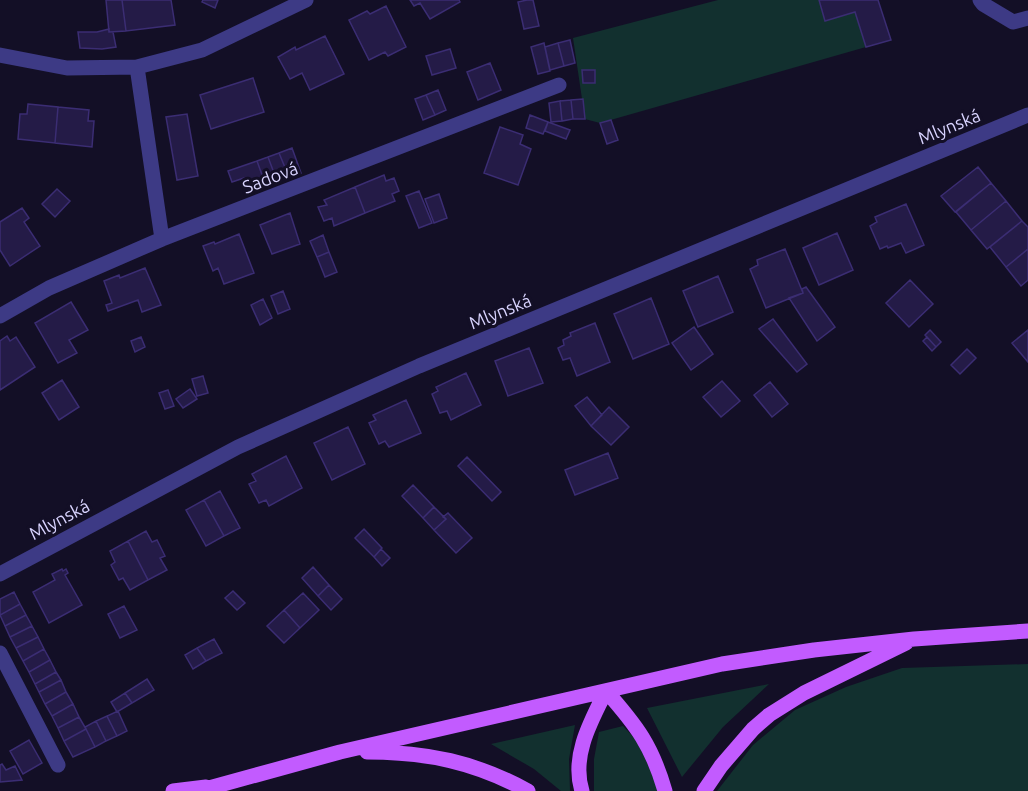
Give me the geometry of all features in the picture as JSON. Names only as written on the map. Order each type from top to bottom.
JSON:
[{"type":"main road","points":[[198,791],[340,752],[722,664],[769,656],[914,639],[1028,631]]},
{"type":"main road","points":[[704,791],[720,766],[753,729],[769,715],[804,693],[914,639]]},
{"type":"main road","points":[[582,791],[579,772],[582,746],[606,691]]},
{"type":"main road","points":[[606,691],[646,740],[666,791]]},
{"type":"main road","points":[[340,752],[406,752],[464,763],[528,791]]},
{"type":"main road","points":[[173,791],[215,786]]},
{"type":"street","points":[[0,56],[67,68],[137,68],[202,50],[306,0]]},
{"type":"street","points":[[980,0],[1013,22],[1028,18]]},
{"type":"street","points":[[137,68],[162,239]]},
{"type":"street","name":"Sadová","points":[[0,316],[49,288],[162,239],[559,85]]},
{"type":"street","name":"Mlynská","points":[[0,574],[238,447],[397,375],[1028,115]]},
{"type":"street","points":[[0,653],[58,765]]},
{"type":"green space","points":[[718,0],[819,0],[855,12],[866,47],[600,123],[585,119],[573,38]]},
{"type":"green space","points":[[1028,664],[1028,791],[717,791],[753,745],[795,710],[846,687],[902,668]]},
{"type":"green space","points":[[769,684],[723,727],[682,777],[647,708]]},
{"type":"green space","points":[[575,725],[569,759],[570,791],[561,791],[534,769],[491,744]]},
{"type":"green space","points":[[623,726],[638,742],[659,791],[594,791],[594,759],[599,732]]},
{"type":"building","points":[[106,0],[122,0],[126,31],[109,32]]},
{"type":"building","points":[[122,0],[171,0],[175,25],[126,31]]},
{"type":"building","points":[[203,0],[218,0],[215,8],[202,2]]},
{"type":"building","points":[[410,0],[459,0],[460,2],[430,19],[420,3],[414,6]]},
{"type":"building","points":[[533,0],[539,26],[524,29],[518,2]]},
{"type":"building","points":[[819,0],[878,0],[891,40],[866,47],[855,12],[825,21]]},
{"type":"building","points":[[386,6],[406,47],[388,56],[385,52],[369,60],[349,20],[367,11],[370,14]]},
{"type":"building","points":[[109,29],[109,32],[113,32],[116,47],[80,48],[78,32],[97,32]]},
{"type":"building","points":[[325,36],[344,74],[310,90],[302,73],[290,79],[278,57],[295,47],[296,50]]},
{"type":"building","points":[[570,40],[575,63],[564,66],[558,43]]},
{"type":"building","points":[[544,43],[550,71],[538,74],[531,47]]},
{"type":"building","points":[[558,43],[564,66],[550,70],[545,47]]},
{"type":"building","points":[[450,49],[456,68],[432,75],[426,56]]},
{"type":"building","points":[[490,63],[501,90],[478,100],[467,72]]},
{"type":"building","points":[[582,70],[595,70],[595,83],[583,83]]},
{"type":"building","points":[[253,78],[264,112],[211,129],[200,95]]},
{"type":"building","points":[[438,90],[446,110],[435,115],[426,95]]},
{"type":"building","points":[[426,95],[435,115],[423,120],[415,99]]},
{"type":"building","points":[[583,99],[585,119],[573,119],[571,100]]},
{"type":"building","points":[[571,100],[573,119],[562,121],[560,101]]},
{"type":"building","points":[[560,101],[562,121],[551,122],[549,103]]},
{"type":"building","points":[[28,104],[58,107],[55,143],[18,139],[20,114],[27,114]]},
{"type":"building","points":[[58,107],[89,110],[88,121],[94,121],[92,147],[55,143]]},
{"type":"building","points":[[187,114],[198,176],[177,180],[166,117]]},
{"type":"building","points":[[530,115],[548,122],[543,134],[526,128]]},
{"type":"building","points":[[611,120],[618,140],[607,144],[600,123]]},
{"type":"building","points":[[548,122],[570,130],[566,139],[545,131]]},
{"type":"building","points":[[500,127],[523,135],[520,144],[531,149],[518,185],[484,173]]},
{"type":"building","points":[[292,148],[301,173],[289,177],[279,153]]},
{"type":"building","points":[[279,153],[289,177],[277,181],[268,157]]},
{"type":"building","points":[[268,157],[277,181],[266,186],[257,161]]},
{"type":"building","points":[[257,161],[266,186],[249,192],[244,178],[232,182],[228,171]]},
{"type":"building","points":[[978,167],[991,183],[955,212],[941,196]]},
{"type":"building","points":[[384,175],[386,181],[394,178],[399,191],[392,194],[395,201],[365,213],[355,187]]},
{"type":"building","points":[[991,183],[1006,201],[971,230],[956,212]]},
{"type":"building","points":[[355,187],[365,213],[334,226],[332,218],[324,221],[318,207],[327,205],[324,200]]},
{"type":"building","points":[[57,189],[70,201],[55,217],[42,204]]},
{"type":"building","points":[[419,191],[432,223],[419,228],[406,196]]},
{"type":"building","points":[[439,194],[447,218],[434,223],[425,199]]},
{"type":"building","points":[[1006,201],[1022,221],[987,249],[971,230]]},
{"type":"building","points":[[906,204],[924,245],[906,253],[901,243],[880,249],[870,226],[877,222],[875,217]]},
{"type":"building","points":[[22,208],[29,218],[24,222],[40,246],[10,266],[0,250],[0,222]]},
{"type":"building","points":[[290,213],[300,244],[272,254],[260,225]]},
{"type":"building","points":[[1022,221],[1028,227],[1028,249],[1006,267],[990,247]]},
{"type":"building","points":[[837,233],[853,270],[819,285],[803,248]]},
{"type":"building","points":[[239,234],[254,273],[224,284],[218,268],[213,271],[203,246],[214,242],[215,244]]},
{"type":"building","points":[[323,235],[329,252],[317,257],[310,241]]},
{"type":"building","points":[[785,249],[803,293],[766,308],[750,269],[758,265],[757,260]]},
{"type":"building","points":[[1028,249],[1028,280],[1021,286],[1006,267]]},
{"type":"building","points":[[329,252],[337,272],[325,277],[317,257]]},
{"type":"building","points":[[145,268],[161,305],[142,312],[138,300],[108,311],[106,305],[112,303],[104,281],[119,275],[120,278]]},
{"type":"building","points":[[718,276],[733,312],[698,327],[683,291]]},
{"type":"building","points":[[910,280],[933,304],[909,327],[886,303]]},
{"type":"building","points":[[806,287],[835,327],[817,341],[789,298],[803,293],[802,289]]},
{"type":"building","points":[[283,291],[290,309],[278,314],[271,296]]},
{"type":"building","points":[[651,298],[669,344],[633,359],[614,314]]},
{"type":"building","points":[[263,299],[272,318],[260,325],[251,305]]},
{"type":"building","points":[[71,302],[88,330],[69,340],[77,353],[58,363],[35,323]]},
{"type":"building","points":[[773,319],[807,364],[797,372],[759,329]]},
{"type":"building","points":[[595,323],[610,362],[577,376],[570,358],[563,360],[558,348],[564,345],[563,340],[571,336],[570,333]]},
{"type":"building","points":[[694,327],[713,354],[691,370],[672,343]]},
{"type":"building","points":[[930,330],[941,342],[936,347],[925,335]]},
{"type":"building","points":[[1028,330],[1028,362],[1012,343]]},
{"type":"building","points":[[7,336],[10,341],[16,337],[35,367],[0,390],[0,341]]},
{"type":"building","points":[[141,337],[145,347],[135,352],[131,341]]},
{"type":"building","points":[[927,337],[936,347],[932,351],[923,341]]},
{"type":"building","points":[[529,348],[543,383],[508,396],[495,361]]},
{"type":"building","points":[[967,349],[976,358],[960,374],[951,365]]},
{"type":"building","points":[[466,373],[481,405],[451,420],[447,411],[440,413],[432,394],[438,391],[436,387]]},
{"type":"building","points":[[203,376],[208,393],[197,396],[192,379]]},
{"type":"building","points":[[62,380],[79,407],[59,420],[42,393]]},
{"type":"building","points":[[722,381],[740,401],[721,417],[703,397]]},
{"type":"building","points":[[770,382],[788,404],[772,417],[754,395]]},
{"type":"building","points":[[190,389],[197,399],[183,408],[176,399]]},
{"type":"building","points":[[168,390],[174,406],[165,409],[159,393]]},
{"type":"building","points":[[587,397],[602,415],[591,426],[575,406]]},
{"type":"building","points":[[406,400],[421,433],[389,447],[385,441],[379,444],[369,423],[376,420],[373,415]]},
{"type":"building","points":[[609,407],[629,427],[611,445],[591,426]]},
{"type":"building","points":[[348,427],[365,464],[332,480],[314,443]]},
{"type":"building","points":[[608,453],[618,478],[575,495],[565,470]]},
{"type":"building","points":[[286,456],[302,488],[269,506],[266,500],[259,503],[249,484],[256,481],[252,474]]},
{"type":"building","points":[[467,457],[501,492],[492,501],[458,466]]},
{"type":"building","points":[[413,485],[434,507],[423,518],[402,496]]},
{"type":"building","points":[[220,491],[240,528],[224,536],[204,500]]},
{"type":"building","points":[[204,500],[224,536],[206,546],[186,510]]},
{"type":"building","points":[[434,507],[446,519],[434,530],[423,518]]},
{"type":"building","points":[[448,513],[472,538],[456,553],[434,530],[446,519],[443,517]]},
{"type":"building","points":[[364,529],[382,548],[374,557],[355,538]]},
{"type":"building","points":[[146,531],[152,542],[157,540],[165,556],[160,558],[167,570],[148,580],[128,541]]},
{"type":"building","points":[[128,541],[148,580],[130,590],[123,578],[119,580],[111,565],[115,562],[110,551]]},
{"type":"building","points":[[381,549],[390,558],[382,566],[374,557]]},
{"type":"building","points":[[313,567],[329,585],[318,596],[302,578]]},
{"type":"building","points":[[62,569],[63,571],[66,569],[68,573],[65,575],[82,605],[49,623],[33,592],[55,580],[52,574]]},
{"type":"building","points":[[329,585],[342,599],[331,610],[318,596]]},
{"type":"building","points":[[233,591],[245,603],[237,610],[225,598]]},
{"type":"building","points":[[14,592],[20,604],[0,615],[0,599]]},
{"type":"building","points":[[303,593],[319,610],[300,628],[284,610]]},
{"type":"building","points":[[20,604],[26,615],[5,626],[0,615]]},
{"type":"building","points":[[124,606],[137,630],[120,638],[108,614]]},
{"type":"building","points":[[284,610],[300,628],[284,643],[267,626]]},
{"type":"building","points":[[26,615],[32,626],[10,637],[5,626]]},
{"type":"building","points":[[32,626],[38,637],[16,648],[10,637]]},
{"type":"building","points":[[38,637],[44,649],[23,661],[16,648]]},
{"type":"building","points":[[214,639],[222,653],[206,661],[197,648]]},
{"type":"building","points":[[197,648],[206,661],[193,669],[185,655]]},
{"type":"building","points":[[44,649],[50,660],[29,672],[23,661]]},
{"type":"building","points":[[50,660],[56,672],[35,684],[29,672]]},
{"type":"building","points":[[56,672],[61,680],[39,692],[35,684]]},
{"type":"building","points":[[147,679],[154,690],[132,703],[125,693]]},
{"type":"building","points":[[61,680],[66,692],[45,704],[39,692]]},
{"type":"building","points":[[66,692],[73,704],[52,716],[45,704]]},
{"type":"building","points":[[125,693],[132,703],[117,712],[111,702]]},
{"type":"building","points":[[73,704],[79,717],[58,728],[52,716]]},
{"type":"building","points":[[118,711],[127,731],[117,736],[107,716]]},
{"type":"building","points":[[107,716],[117,736],[106,741],[96,721]]},
{"type":"building","points":[[79,717],[86,729],[64,741],[58,728]]},
{"type":"building","points":[[96,721],[106,741],[95,747],[85,727]]},
{"type":"building","points":[[86,729],[95,747],[73,757],[64,741]]},
{"type":"building","points":[[29,740],[42,763],[23,774],[10,751]]},
{"type":"building","points":[[2,764],[6,770],[15,766],[22,780],[0,782],[0,765]]}]
